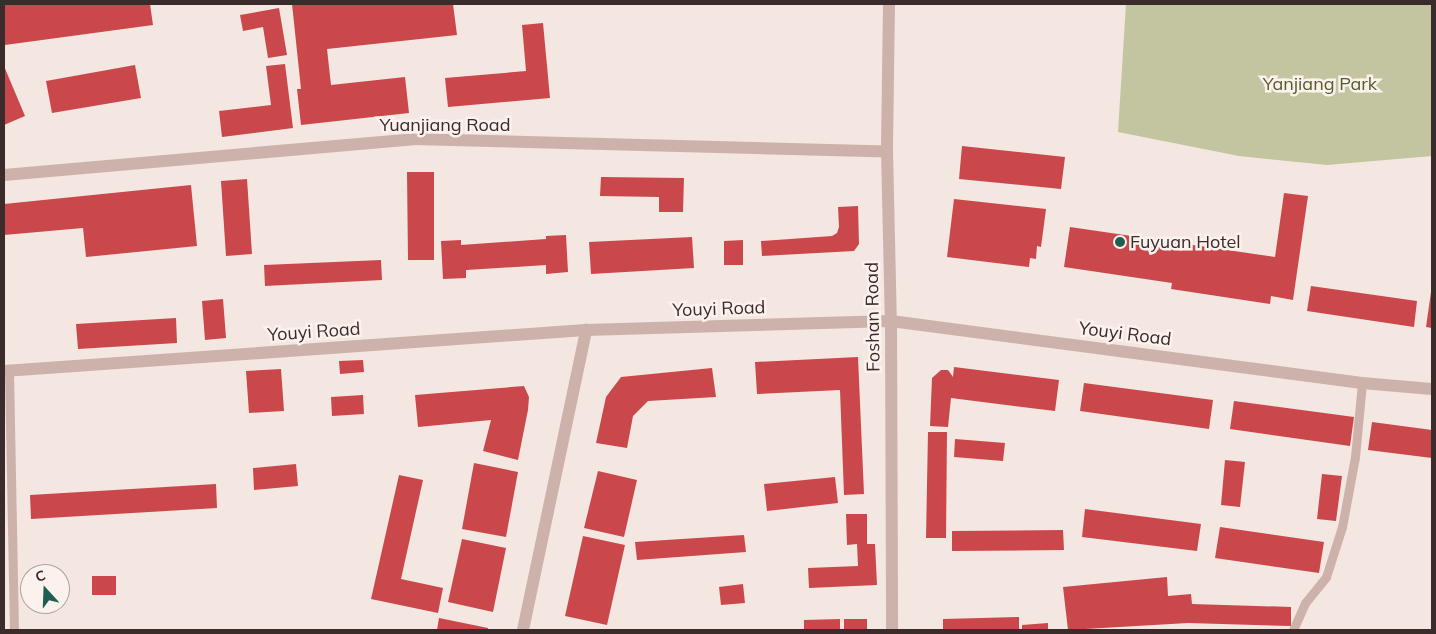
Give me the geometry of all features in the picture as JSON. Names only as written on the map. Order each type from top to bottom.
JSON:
[{"type":"street","name":"Foshan Road","points":[[889,4],[887,151],[891,321],[892,630]]},
{"type":"street","name":"Yuanjiang Road","points":[[4,175],[413,139],[887,151]]},
{"type":"street","name":"Youyi Road","points":[[6,371],[586,330],[891,321],[1362,383],[1432,388]]},
{"type":"street","points":[[523,630],[586,330]]},
{"type":"lane","points":[[6,371],[14,630]]},
{"type":"lane","points":[[1293,630],[1305,603],[1326,576],[1342,527],[1355,457],[1362,383]]},
{"type":"green space","name":"Yanjiang Park","points":[[1126,4],[1432,4],[1432,156],[1327,165],[1239,156],[1118,132]]},
{"type":"building","points":[[4,4],[150,4],[153,25],[5,45]]},
{"type":"building","points":[[292,4],[453,4],[457,35],[327,49],[331,85],[405,77],[409,113],[301,125],[297,89],[301,89]]},
{"type":"building","points":[[279,8],[287,55],[268,58],[263,27],[243,31],[240,15]]},
{"type":"building","points":[[543,23],[550,98],[448,107],[445,78],[526,71],[522,25]]},
{"type":"building","points":[[285,64],[293,128],[222,137],[219,111],[271,105],[266,66]]},
{"type":"building","points":[[135,65],[141,98],[52,113],[46,81]]},
{"type":"building","points":[[4,66],[25,116],[4,125]]},
{"type":"building","points":[[962,146],[1065,157],[1061,189],[959,179]]},
{"type":"building","points":[[407,172],[434,172],[434,260],[408,260]]},
{"type":"building","points":[[601,177],[684,178],[683,212],[659,212],[659,197],[600,196]]},
{"type":"building","points":[[247,179],[252,254],[226,256],[221,181]]},
{"type":"building","points":[[191,185],[197,246],[86,257],[83,228],[4,235],[4,204]]},
{"type":"building","name":"Fuyuan Hotel","points":[[1284,193],[1308,196],[1293,300],[1271,296],[1270,304],[1171,289],[1172,283],[1064,267],[1070,227],[1275,257]]},
{"type":"building","points":[[954,199],[1046,209],[1041,247],[1037,246],[1036,259],[1030,258],[1029,267],[947,257]]},
{"type":"building","points":[[858,206],[859,244],[854,251],[762,256],[761,241],[832,236],[837,233],[839,227],[838,207]]},
{"type":"building","points":[[566,235],[568,272],[546,274],[546,265],[466,270],[466,278],[443,279],[441,241],[461,240],[461,245],[546,239],[546,236]]},
{"type":"building","points":[[692,237],[694,268],[591,274],[589,242]]},
{"type":"building","points":[[743,240],[743,265],[724,265],[724,241]]},
{"type":"building","points":[[381,260],[382,280],[265,286],[264,265]]},
{"type":"building","points":[[1311,286],[1417,301],[1414,327],[1307,311]]},
{"type":"building","points":[[1432,292],[1432,328],[1426,327]]},
{"type":"building","points":[[223,299],[226,338],[205,340],[202,301]]},
{"type":"building","points":[[176,318],[177,343],[78,349],[76,324]]},
{"type":"building","points":[[858,357],[864,494],[844,495],[840,390],[757,394],[755,362]]},
{"type":"building","points":[[363,360],[364,372],[340,374],[339,361]]},
{"type":"building","points":[[954,367],[1059,380],[1055,411],[951,398],[948,427],[930,426],[932,378],[941,370],[948,370],[953,377]]},
{"type":"building","points":[[712,368],[716,397],[648,401],[633,416],[627,448],[596,443],[606,397],[621,377]]},
{"type":"building","points":[[281,369],[284,411],[249,413],[246,371]]},
{"type":"building","points":[[1084,383],[1213,400],[1209,429],[1080,411]]},
{"type":"building","points":[[524,386],[529,397],[528,410],[518,460],[483,451],[491,420],[418,427],[415,395]]},
{"type":"building","points":[[363,395],[364,414],[332,416],[331,397]]},
{"type":"building","points":[[1234,401],[1354,417],[1350,446],[1230,429]]},
{"type":"building","points":[[1372,422],[1432,430],[1432,458],[1368,450]]},
{"type":"building","points":[[928,432],[947,432],[946,538],[926,538]]},
{"type":"building","points":[[955,439],[1005,443],[1003,461],[954,457]]},
{"type":"building","points":[[1225,460],[1245,462],[1240,507],[1221,505]]},
{"type":"building","points":[[474,463],[518,472],[506,537],[462,529]]},
{"type":"building","points":[[296,464],[298,486],[254,490],[253,468]]},
{"type":"building","points":[[598,471],[637,480],[624,537],[584,528]]},
{"type":"building","points":[[1322,474],[1342,476],[1336,521],[1317,519]]},
{"type":"building","points":[[399,475],[423,480],[401,579],[443,588],[438,613],[371,599]]},
{"type":"building","points":[[835,477],[838,503],[767,511],[764,484]]},
{"type":"building","points":[[216,484],[217,508],[31,519],[30,495]]},
{"type":"building","points":[[1085,509],[1201,524],[1197,551],[1082,537]]},
{"type":"building","points":[[846,514],[867,514],[867,544],[875,544],[877,585],[809,588],[808,568],[858,566],[857,544],[847,545]]},
{"type":"building","points":[[1220,527],[1324,542],[1319,573],[1215,558]]},
{"type":"building","points":[[1063,530],[1064,550],[952,551],[952,531]]},
{"type":"building","points":[[744,535],[746,552],[637,560],[635,542]]},
{"type":"building","points":[[583,536],[625,545],[607,625],[565,616]]},
{"type":"building","points":[[462,539],[506,548],[493,612],[448,602]]},
{"type":"building","points":[[92,576],[116,576],[116,595],[92,595]]},
{"type":"building","points":[[1167,577],[1168,596],[1191,594],[1192,604],[1291,607],[1291,626],[1188,623],[1068,630],[1063,587]]},
{"type":"building","points":[[743,584],[745,603],[721,605],[719,587]]},
{"type":"building","points":[[1019,617],[1019,630],[943,630],[943,619]]},
{"type":"building","points":[[439,618],[488,628],[488,630],[437,630]]},
{"type":"building","points":[[840,619],[840,630],[804,630],[804,620]]},
{"type":"building","points":[[844,619],[867,619],[867,630],[844,630]]},
{"type":"building","points":[[1048,623],[1048,630],[1022,630],[1022,625]]},
{"type":"place","name":"Fuyuan Hotel","points":[[1120,242]]}]
